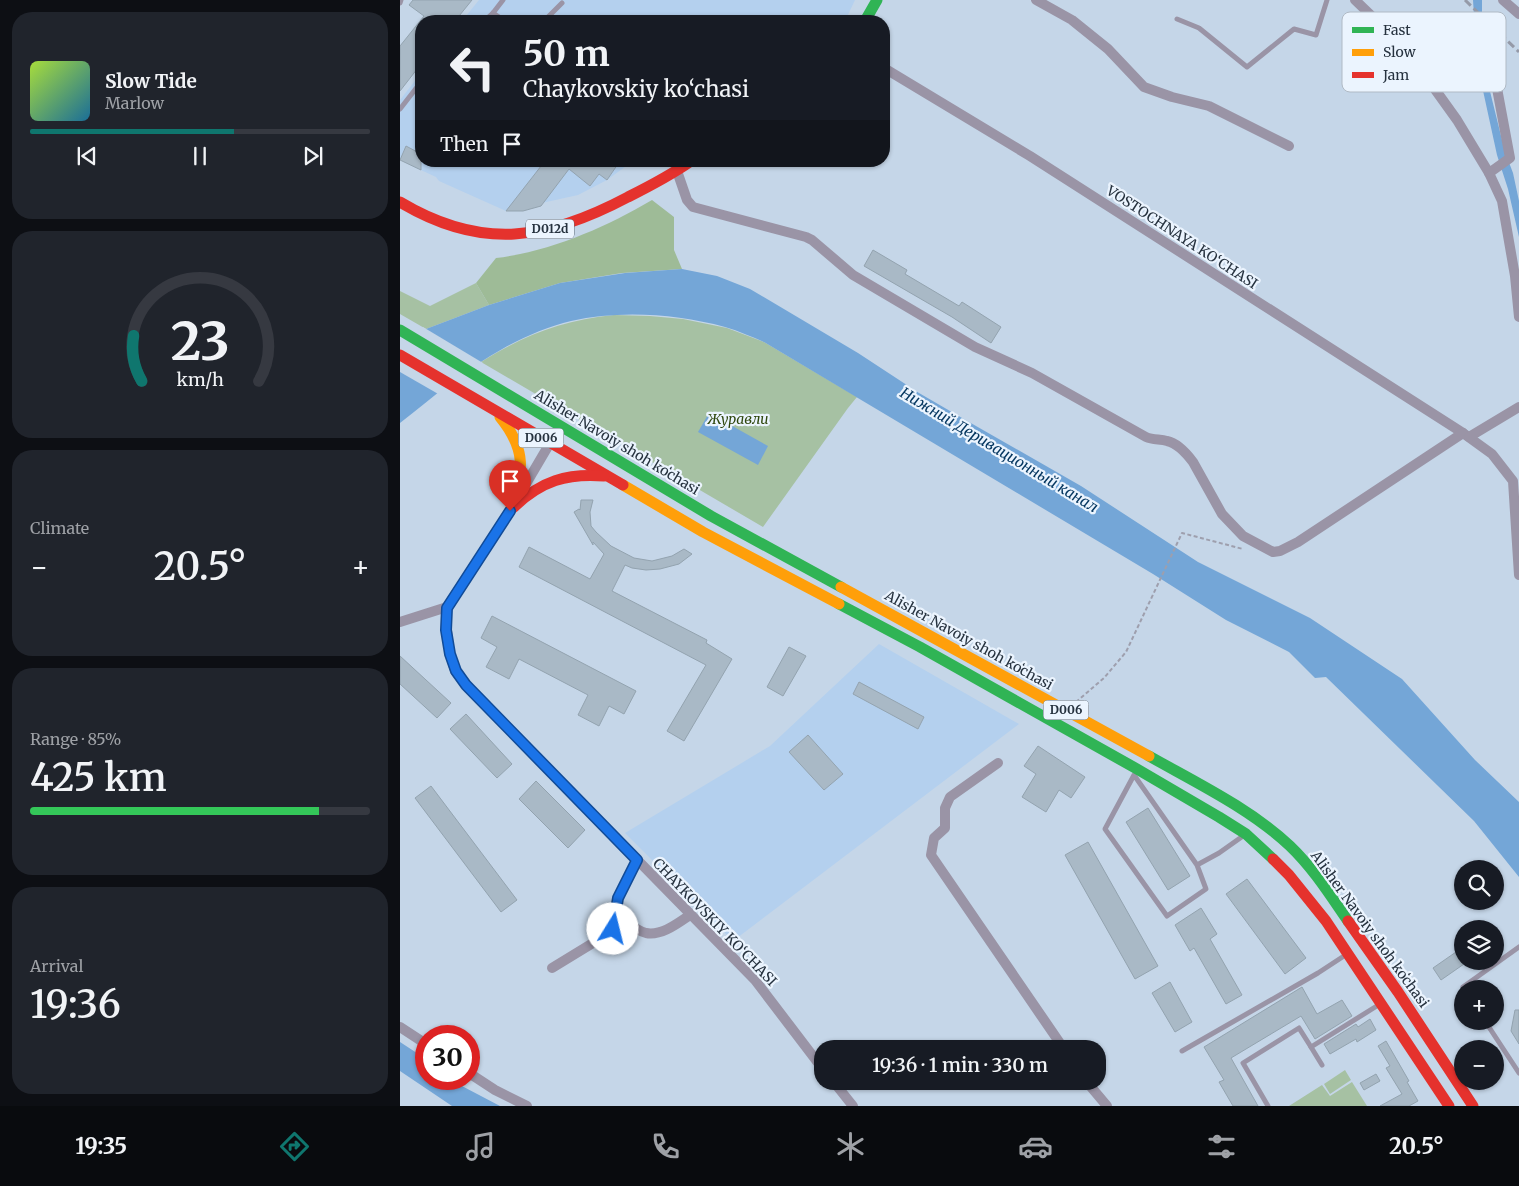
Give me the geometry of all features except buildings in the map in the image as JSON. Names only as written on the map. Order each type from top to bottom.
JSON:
[{"type":"main road","points":[[868,15],[877,0]]},
{"type":"main road","name":"D012d","points":[[400,202],[431,219],[460,228],[502,234],[526,234],[547,230],[578,220],[606,208],[683,167]]},
{"type":"main road","name":"Alisher Navoiy shoh koʻchasi","points":[[400,330],[711,516],[1066,710],[1240,808],[1263,824],[1290,846],[1317,876],[1398,992],[1473,1106]]},
{"type":"main road","name":"D006","points":[[400,355],[703,532],[920,648],[1246,834],[1276,861],[1302,890],[1348,953],[1449,1106]]},
{"type":"main road","points":[[489,407],[505,423],[520,451],[522,462],[521,477],[510,511]]},
{"type":"main road","points":[[550,443],[561,425]]},
{"type":"main road","points":[[510,511],[528,493],[551,481],[585,474],[608,476]]},
{"type":"street","points":[[1036,0],[1072,20],[1108,49],[1144,86],[1172,97],[1209,106],[1289,146]]},
{"type":"street","points":[[1355,0],[1367,12]]},
{"type":"street","points":[[1504,0],[1519,14]]},
{"type":"street","name":"VOSTOCHNAYA KO‘CHASI","points":[[890,72],[1030,156],[1466,435],[1492,454],[1513,481],[1519,575]]},
{"type":"street","points":[[1437,92],[1457,120],[1489,173],[1502,201],[1515,276],[1519,317]]},
{"type":"street","points":[[1489,173],[1510,158],[1498,92]]},
{"type":"street","points":[[677,171],[687,200],[693,207],[812,240],[853,275],[975,347],[1032,373],[1146,438],[1174,443],[1193,462],[1222,514],[1243,536],[1273,552],[1286,549],[1298,542],[1466,435],[1519,407]]},
{"type":"street","points":[[400,622],[447,608],[510,511],[550,443]]},
{"type":"street","name":"CHAYKOVSKIY KO‘CHASI","points":[[447,608],[446,630],[450,654],[456,671],[466,685],[755,980],[814,1057]]},
{"type":"street","points":[[998,763],[950,797],[944,808],[945,828],[934,838],[931,855],[1058,1040]]},
{"type":"street","points":[[552,968],[613,929],[618,898],[637,860]]},
{"type":"street","points":[[615,914],[634,927],[646,932],[658,932],[676,925],[690,915]]},
{"type":"street","points":[[400,1027],[415,1037]]},
{"type":"street","points":[[480,1080],[527,1106]]},
{"type":"street","points":[[840,1090],[853,1106]]},
{"type":"street","points":[[1094,1090],[1107,1106]]},
{"type":"lane","points":[[491,15],[503,0]]},
{"type":"lane","points":[[1176,19],[1199,28],[1247,66],[1294,30],[1316,35],[1327,0]]},
{"type":"lane","points":[[550,15],[562,3]]},
{"type":"lane","points":[[400,109],[415,90]]},
{"type":"lane","points":[[1136,772],[1197,865],[1206,889],[1167,916],[1105,829],[1136,772]]},
{"type":"lane","points":[[1197,865],[1219,853],[1246,834]]},
{"type":"lane","points":[[1473,980],[1519,947]]},
{"type":"lane","points":[[1182,1051],[1318,973],[1348,953]]},
{"type":"lane","points":[[1311,1047],[1381,1002]]},
{"type":"lane","points":[[1268,1106],[1243,1063],[1299,1028],[1322,1065]]},
{"type":"lane","points":[[1491,1030],[1519,1073]]},
{"type":"path","points":[[1066,710],[1104,678],[1126,652],[1182,533],[1249,550]]},
{"type":"shaded area","points":[[479,0],[855,0],[848,15],[467,15]]},
{"type":"shaded area","points":[[415,81],[415,167],[625,167],[607,180],[578,195],[506,211],[439,181],[436,177],[410,165],[400,158],[400,100]]},
{"type":"shaded area","points":[[879,644],[1019,724],[733,941],[625,833],[770,746]]},
{"type":"green space","points":[[652,200],[674,217],[674,250],[682,269],[622,273],[560,283],[489,305],[476,283],[496,258],[537,250],[577,237],[615,220]]},
{"type":"green space","points":[[476,283],[489,305],[426,329],[400,314],[400,291],[430,306]]},
{"type":"green space","name":"Журавли","points":[[614,315],[683,319],[727,328],[764,342],[857,397],[763,527],[481,362],[497,352],[544,330],[595,317]]},
{"type":"green space","points":[[1345,1070],[1351,1080],[1330,1094],[1324,1084]]},
{"type":"green space","points":[[1352,1082],[1367,1106],[1289,1106],[1322,1085],[1330,1096]]},
{"type":"water","points":[[1473,0],[1482,0],[1482,12],[1474,12]]},
{"type":"water","points":[[1483,92],[1490,92],[1505,152],[1513,173],[1519,201],[1519,237],[1508,189],[1497,155]]},
{"type":"water","name":"Нижний Деривационный канал","points":[[682,269],[717,276],[750,289],[858,353],[919,393],[1081,486],[1198,562],[1310,618],[1402,679],[1475,760],[1519,802],[1519,877],[1474,821],[1326,677],[1315,678],[1289,652],[1226,620],[1153,574],[764,342],[745,334],[725,327],[668,316],[609,315],[563,323],[528,336],[490,356],[450,383],[400,423],[400,342],[426,329],[489,305],[560,283],[625,273]]},
{"type":"water","points":[[709,413],[768,446],[758,465],[698,432]]},
{"type":"water","points":[[400,1042],[415,1052],[415,1081],[400,1071]]},
{"type":"water","points":[[428,1090],[470,1090],[500,1106],[452,1106]]},
{"type":"pier","points":[[423,327],[483,363],[440,395],[400,372],[400,339]]},
{"type":"railway","points":[[1465,0],[1477,12]]},
{"type":"railway","points":[[1506,39],[1519,52]]},
{"type":"traffic: fast","points":[[868,15],[877,0]]},
{"type":"traffic: fast","points":[[400,330],[711,516],[841,587]]},
{"type":"traffic: fast","points":[[839,604],[920,647],[1219,817],[1246,834],[1273,859]]},
{"type":"traffic: fast","points":[[1149,756],[1222,797],[1275,833],[1306,863],[1348,921]]},
{"type":"traffic: slow","points":[[500,417],[509,429],[519,451],[520,473],[510,511]]},
{"type":"traffic: slow","points":[[623,485],[703,532],[839,604]]},
{"type":"traffic: slow","points":[[841,587],[1149,756]]},
{"type":"traffic: jam","points":[[400,202],[430,218],[459,228],[487,233],[514,234],[570,223],[598,212],[682,167]]},
{"type":"traffic: jam","points":[[400,355],[623,485]]},
{"type":"traffic: jam","points":[[514,507],[534,491],[555,481],[578,476],[604,476]]},
{"type":"traffic: jam","points":[[1273,859],[1289,875],[1326,921],[1449,1106]]},
{"type":"traffic: jam","points":[[1348,921],[1398,992],[1473,1106]]},
{"type":"route","points":[[510,511],[447,608],[446,630],[450,654],[456,671],[466,685],[637,860],[618,898],[613,929]]}]
